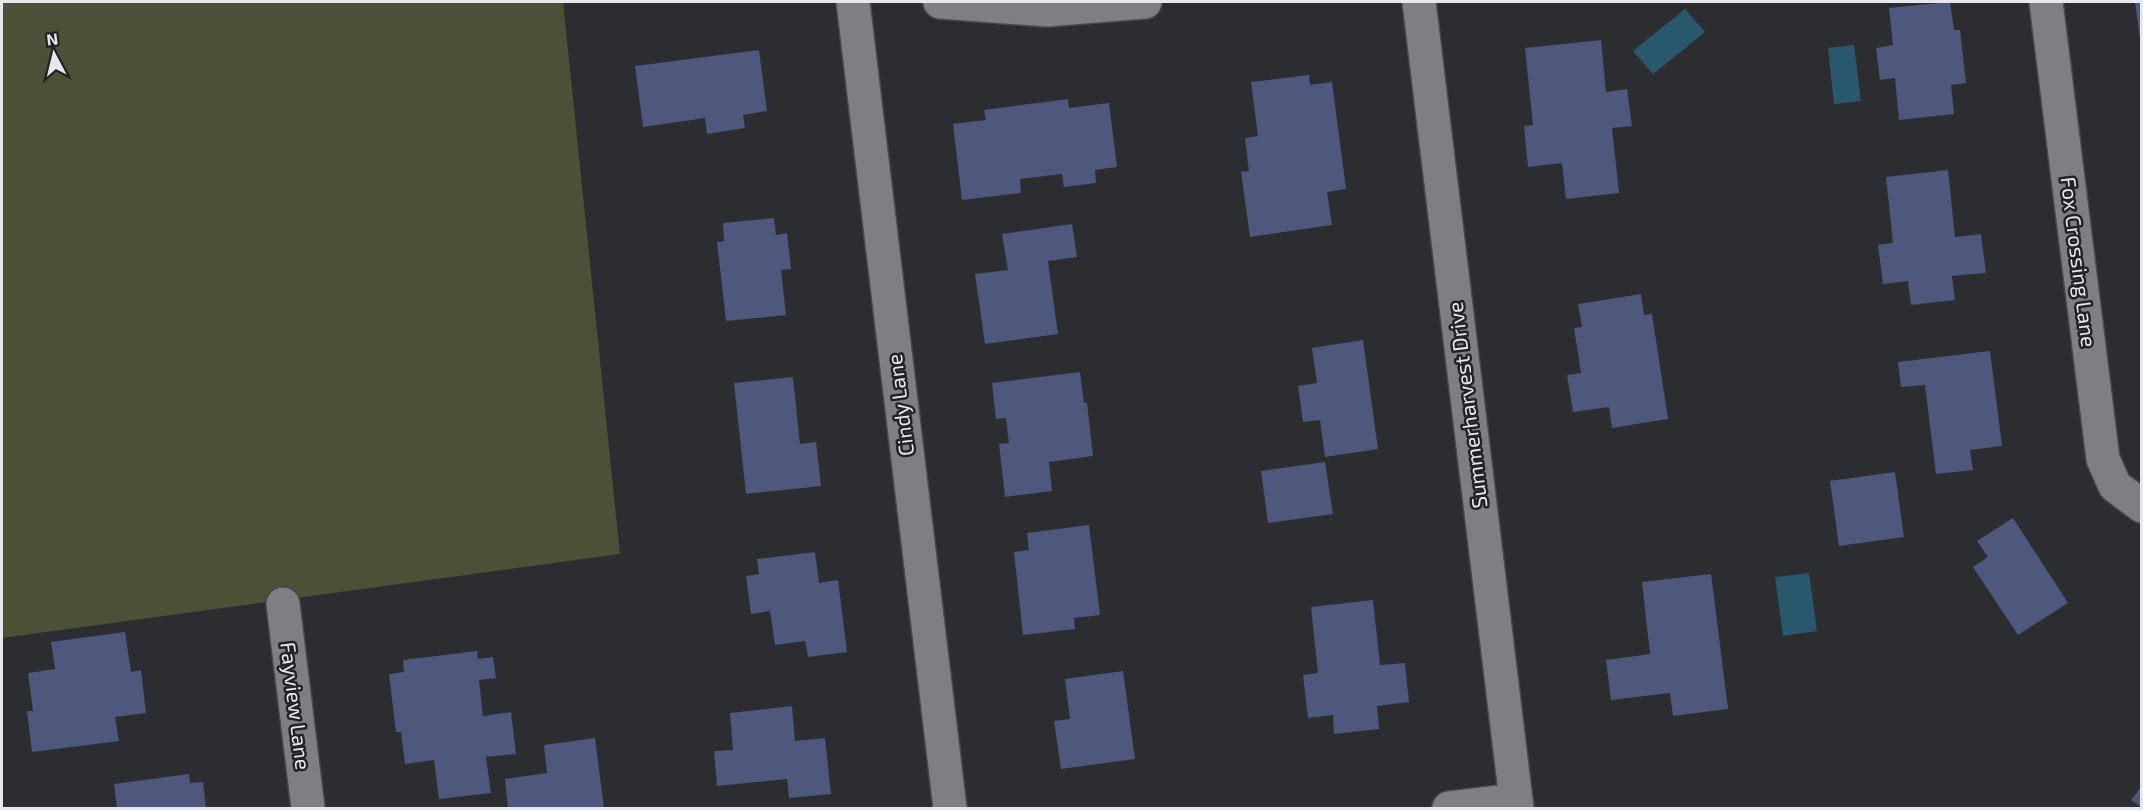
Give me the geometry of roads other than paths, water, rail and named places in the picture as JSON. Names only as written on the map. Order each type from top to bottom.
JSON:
[{"type":"street","name":"Cindy Lane","points":[[853,2],[950,808]]},
{"type":"street","points":[[939,2],[1047,10],[1145,2]]},
{"type":"street","name":"Summerharvest Drive","points":[[1419,2],[1517,804]]},
{"type":"street","name":"Fox Crossing Lane","points":[[2046,2],[2103,459],[2115,486],[2142,506]]},
{"type":"street","name":"Fayview Lane","points":[[283,604],[308,808]]},
{"type":"street","points":[[1449,808],[1517,804]]},
{"type":"water","points":[[1685,9],[1705,32],[1653,74],[1633,51]]},
{"type":"water","points":[[1854,45],[1861,101],[1834,104],[1828,48]]},
{"type":"water","points":[[1809,573],[1817,631],[1783,636],[1775,577]]}]
